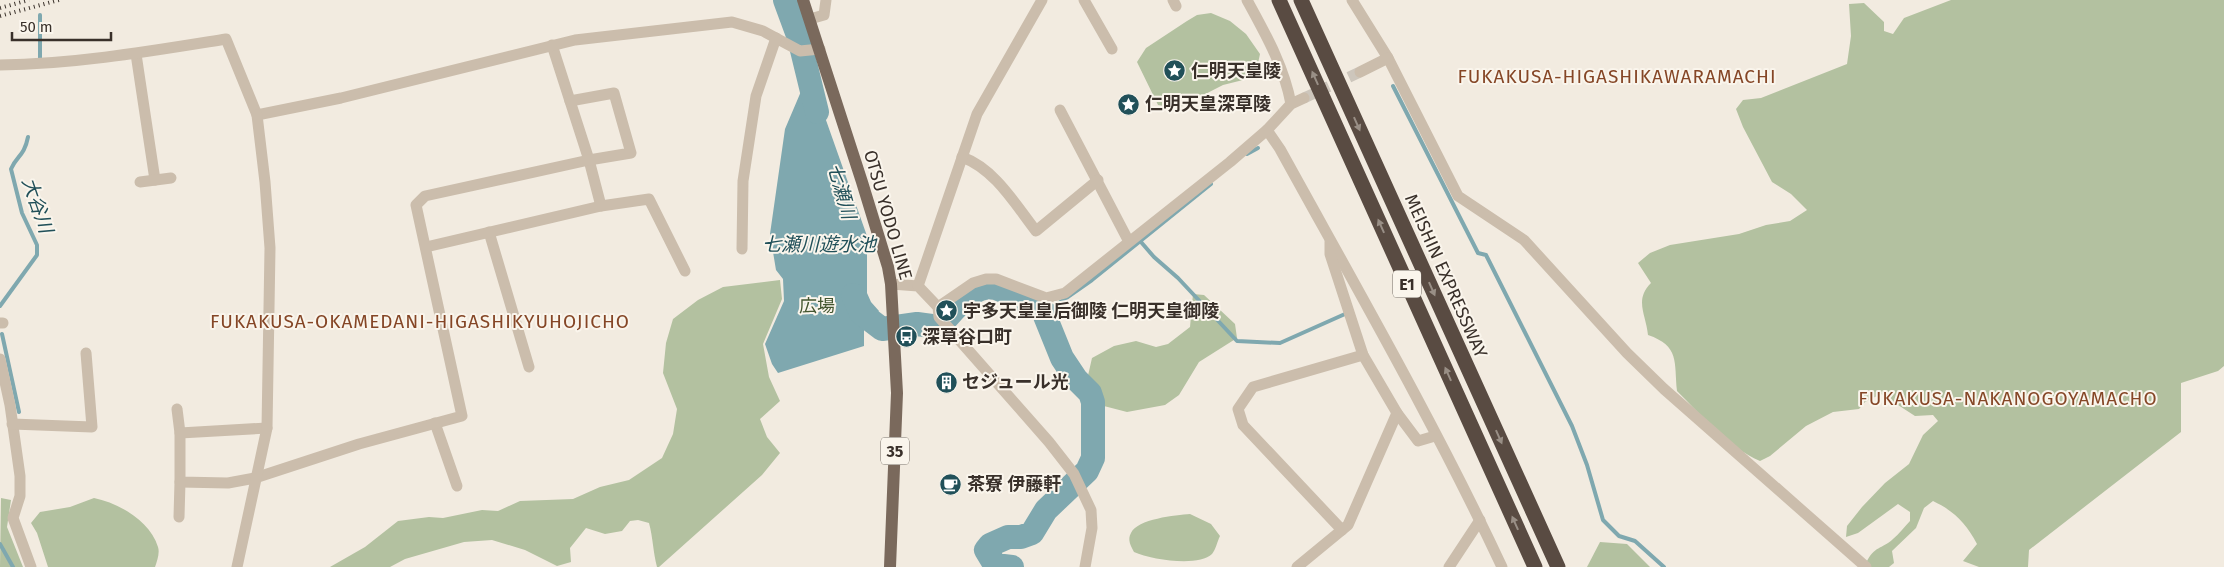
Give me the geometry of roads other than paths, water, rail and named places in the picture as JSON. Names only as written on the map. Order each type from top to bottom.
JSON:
[{"type":"highway","name":"E1","points":[[1279,0],[1535,567]]},
{"type":"highway","name":"MEISHIN EXPRESSWAY","points":[[1301,0],[1558,567]]},
{"type":"main road","name":"OTSU YODO LINE","points":[[803,0],[810,19],[810,51],[888,267],[891,284],[897,393],[890,567]]},
{"type":"street","points":[[810,19],[824,15],[826,0]]},
{"type":"street","points":[[918,286],[977,114],[1042,0]]},
{"type":"street","points":[[1246,0],[1268,38],[1287,81],[1291,104]]},
{"type":"street","points":[[1352,0],[1388,58],[1458,196],[1524,240],[1626,353],[1664,389],[1866,567]]},
{"type":"street","points":[[1086,1],[1112,49]]},
{"type":"street","points":[[257,115],[341,98],[575,40],[732,22],[763,30],[776,38],[810,51]]},
{"type":"street","points":[[742,249],[743,181],[756,96],[776,38]]},
{"type":"street","points":[[0,64],[39,64],[136,54],[226,39],[257,115],[266,188],[270,248],[267,428],[236,567]]},
{"type":"street","points":[[552,45],[589,160],[601,206]]},
{"type":"street","points":[[136,54],[154,180]]},
{"type":"street","points":[[1360,72],[1388,58]]},
{"type":"street","points":[[180,482],[228,483],[255,478],[359,444],[462,416],[416,205],[425,196],[589,160],[630,153],[614,93],[570,101]]},
{"type":"street","points":[[938,312],[973,283],[986,278],[996,279],[1046,298],[1065,293],[1128,240],[1182,206],[1267,130],[1291,104],[1304,98]]},
{"type":"street","points":[[1060,110],[1128,240]]},
{"type":"street","points":[[1267,130],[1280,149],[1366,302],[1480,520],[1502,567]]},
{"type":"street","points":[[962,157],[976,162],[990,173],[1036,231],[1098,180]]},
{"type":"street","points":[[140,182],[171,178]]},
{"type":"street","points":[[426,247],[601,206],[650,199],[686,271]]},
{"type":"street","points":[[489,232],[529,367]]},
{"type":"street","points":[[1330,240],[1330,254],[1364,355],[1397,413],[1418,441],[1435,436]]},
{"type":"street","points":[[891,284],[918,286],[947,327],[1048,442],[1076,478],[1091,510],[1092,528],[1085,567]]},
{"type":"street","points":[[17,424],[92,427],[86,353]]},
{"type":"street","points":[[1342,530],[1244,426],[1238,409],[1253,387],[1364,355]]},
{"type":"street","points":[[0,359],[17,424],[17,463],[20,476],[20,496],[13,518],[31,567]]},
{"type":"street","points":[[177,410],[180,433],[179,517]]},
{"type":"street","points":[[1297,567],[1348,525],[1397,413]]},
{"type":"street","points":[[434,424],[457,486]]},
{"type":"street","points":[[180,433],[267,428]]},
{"type":"street","points":[[1450,567],[1480,520]]},
{"type":"water","name":"七瀬川遊水池","points":[[818,78],[821,106],[867,236],[867,293],[871,302],[879,311],[864,326],[864,346],[778,373],[772,364],[765,344],[784,301],[783,279],[776,270],[770,234],[785,129],[805,82]]},
{"type":"waterway","name":"七瀬川","points":[[785,0],[799,38],[817,112]]},
{"type":"waterway","name":"大谷川","points":[[40,15],[40,58]]},
{"type":"waterway","points":[[1393,86],[1478,253],[1486,255],[1572,426],[1587,465],[1603,520],[1619,536],[1635,541],[1664,567]]},
{"type":"waterway","name":"大谷川","points":[[0,306],[37,255],[37,245],[22,213],[11,169],[22,152],[28,137]]},
{"type":"waterway","points":[[1247,154],[1258,148]]},
{"type":"waterway","points":[[1043,311],[1049,310],[1092,280],[1211,184]]},
{"type":"waterway","points":[[1141,242],[1154,257],[1178,278],[1237,341],[1280,343],[1345,314]]},
{"type":"waterway","name":"七瀬川","points":[[853,295],[861,313],[882,329],[917,324],[939,327],[958,305],[982,288],[991,287],[1001,290],[1043,311],[1062,358],[1076,379],[1090,393],[1093,402],[1093,458],[1087,471],[1046,510],[1032,533],[1021,537],[1008,537],[990,545],[986,550],[995,565],[1012,567]]},
{"type":"waterway","name":"大谷川","points":[[2,334],[19,412]]},
{"type":"waterway","name":"大谷川","points":[[0,544],[13,567]]},
{"type":"tunnel","points":[[1304,98],[1360,72]]},
{"type":"railway","points":[[0,8],[29,0]]},
{"type":"railway","points":[[0,16],[59,0]]},
{"type":"place","name":"仁明天皇陵","points":[[1175,71]]},
{"type":"place","name":"仁明天皇深草陵","points":[[1129,104]]},
{"type":"place","name":"宇多天皇皇后御陵 仁明天皇御陵","points":[[947,311]]},
{"type":"place","name":"深草谷口町","points":[[906,337]]},
{"type":"place","name":"セジュール光","points":[[946,382]]},
{"type":"place","name":"茶寮 伊藤軒","points":[[951,484]]},
{"type":"district","name":"FUKAKUSA-HIGASHIKAWARAMACHI","points":[[1617,76]]},
{"type":"district","name":"FUKAKUSA-OKAMEDANI-HIGASHIKYUHOJICHO","points":[[420,321]]},
{"type":"district","name":"FUKAKUSA-NAKANOGOYAMACHO","points":[[2008,398]]},
{"type":"park label","name":"広場","points":[[817,306]]}]
